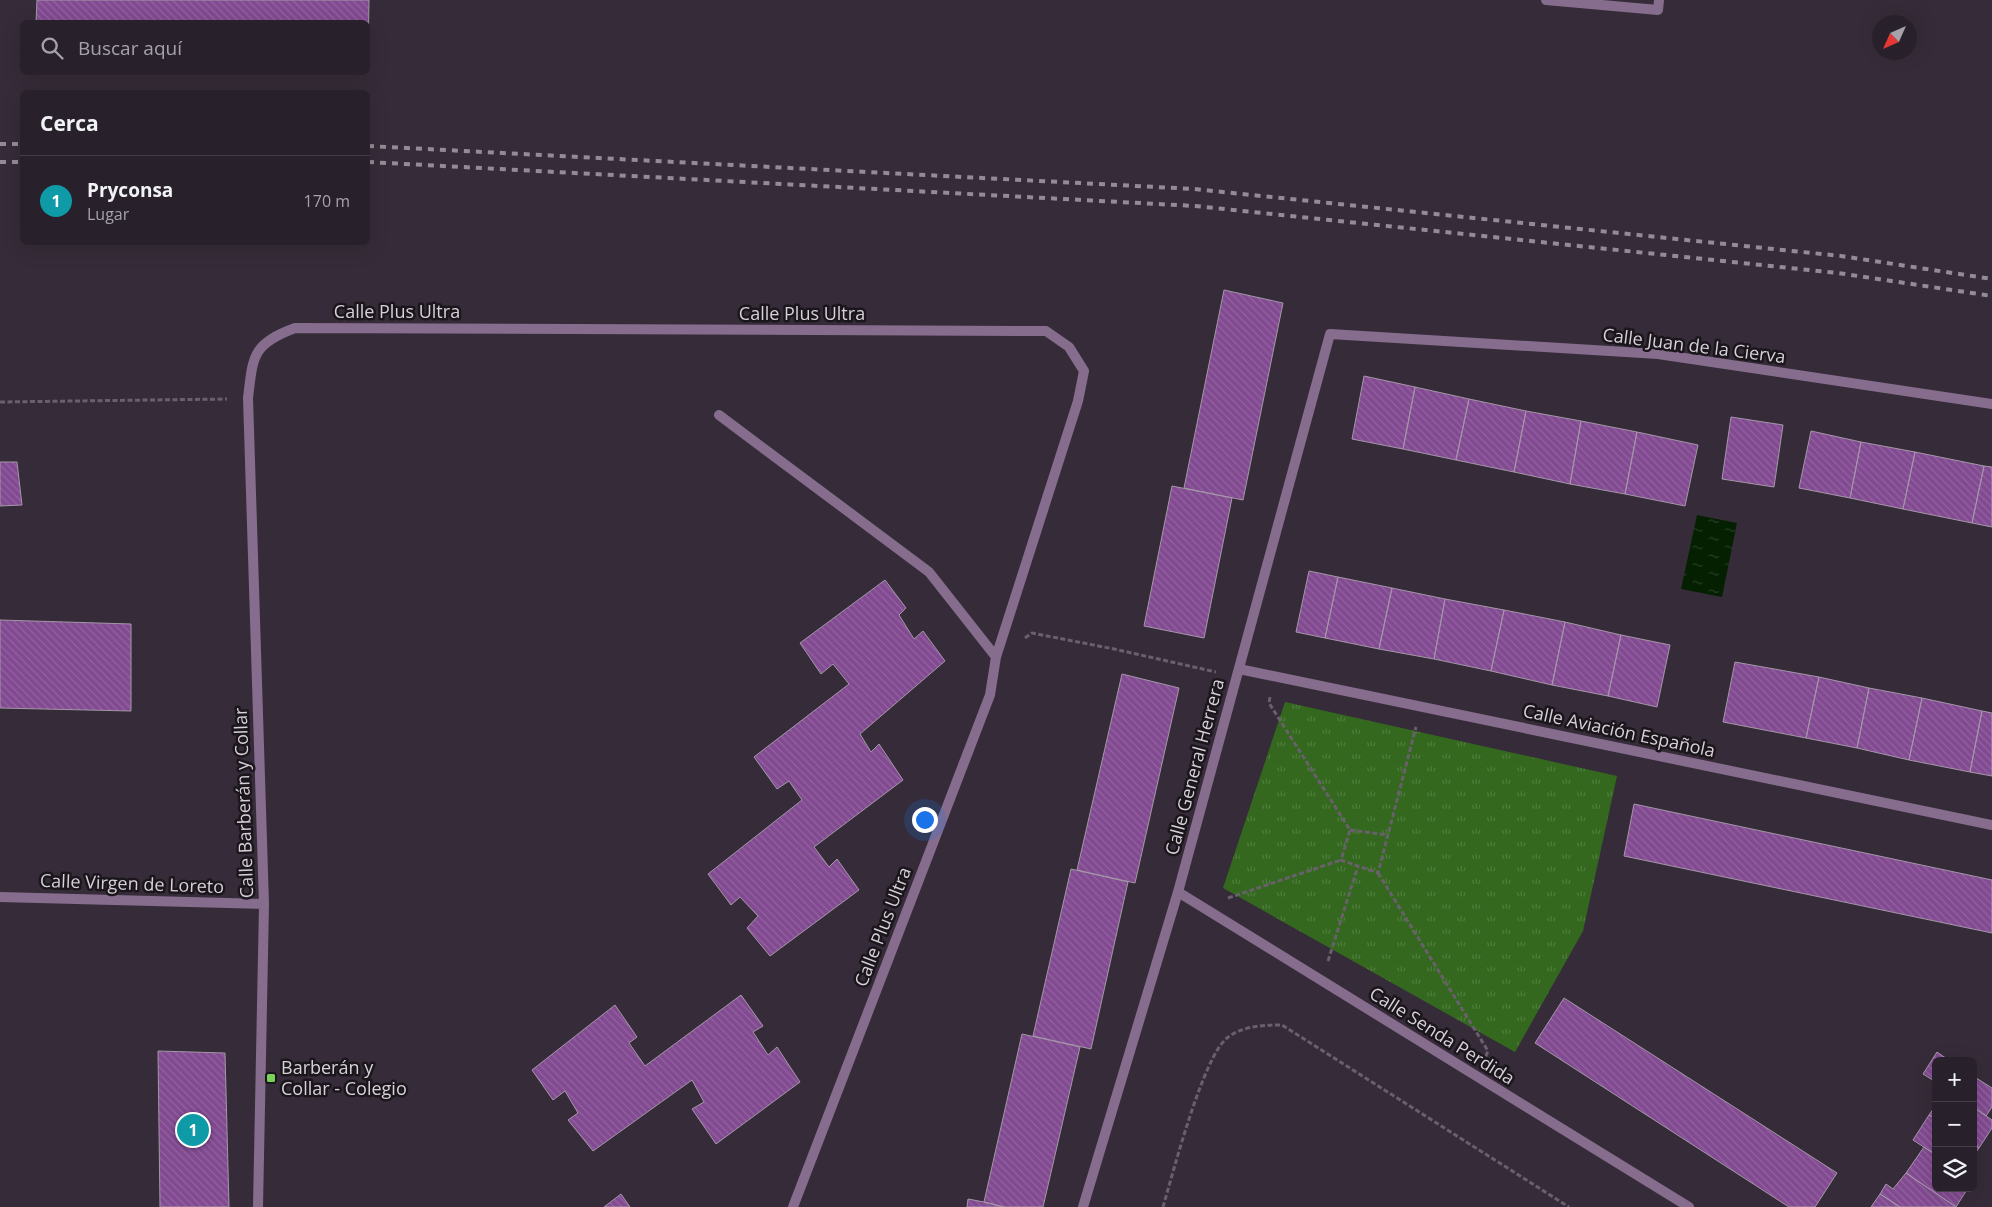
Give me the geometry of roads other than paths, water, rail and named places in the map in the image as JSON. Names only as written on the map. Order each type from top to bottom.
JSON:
[{"type":"street","points":[[1546,0],[1658,10],[1659,0]]},
{"type":"street","name":"Calle Plus Ultra","points":[[248,398],[252,361],[260,347],[276,335],[295,328],[1046,331],[1070,347],[1084,371],[1078,401],[996,658],[990,695],[793,1207]]},
{"type":"street","name":"Calle Juan de la Cierva","points":[[1330,334],[1658,354],[1992,404]]},
{"type":"street","name":"Calle General Herrera","points":[[1083,1207],[1178,892],[1330,334]]},
{"type":"street","name":"Calle Barberán y Collar","points":[[248,398],[264,904],[258,1207]]},
{"type":"street","points":[[719,415],[929,572],[996,658]]},
{"type":"street","name":"Calle Aviación Española","points":[[1237,673],[1275,677],[1992,825]]},
{"type":"street","name":"Calle Senda Perdida","points":[[1178,892],[1689,1207]]},
{"type":"street","name":"Calle Virgen de Loreto","points":[[0,897],[264,904]]},
{"type":"water","points":[[1697,515],[1737,523],[1722,597],[1681,589]]},
{"type":"railway","points":[[0,144],[20,144]]},
{"type":"railway","points":[[370,146],[1194,189],[1841,256],[1992,279]]},
{"type":"railway","points":[[0,162],[20,162]]},
{"type":"railway","points":[[370,162],[1195,206],[1838,273],[1992,296]]},
{"type":"place","name":"Barberán y Collar - Colegio","points":[[271,1078]]},
{"type":"place","name":"Pryconsa","points":[[193,1130]]}]
